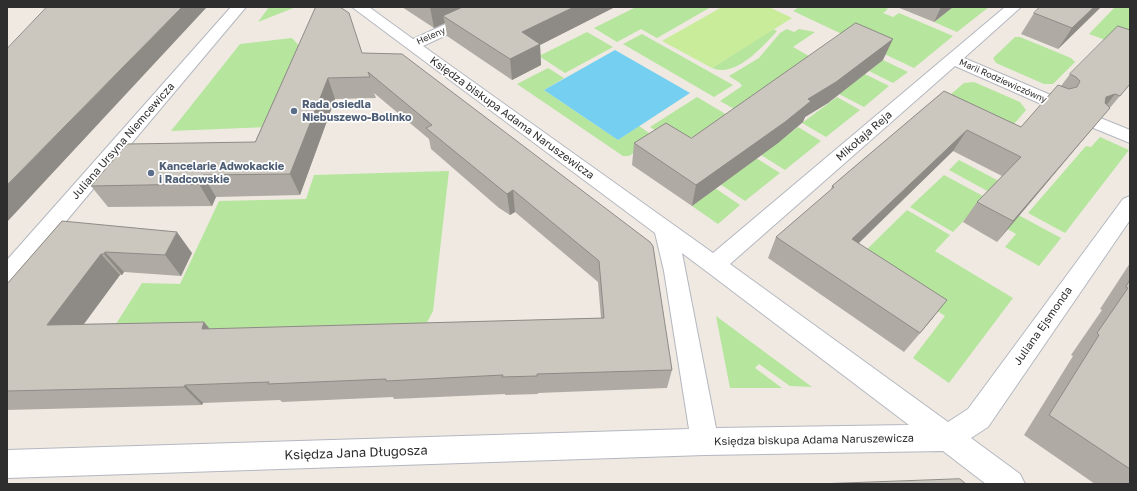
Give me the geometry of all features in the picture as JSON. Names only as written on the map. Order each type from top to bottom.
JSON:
[{"type":"street","name":"Juliana Ursyna Niemcewicza","points":[[7,276],[239,7]]},
{"type":"street","name":"Księdza biskupa Adama Naruszewicza","points":[[360,7],[714,265],[1010,484]]},
{"type":"street","name":"Heleny","points":[[412,45],[495,7]]},
{"type":"street","name":"Mikołaja Reja","points":[[714,265],[1014,7]]},
{"type":"street","name":"Marii Rodziewiczówny","points":[[952,59],[1054,103]]},
{"type":"street","points":[[1098,123],[1130,137]]},
{"type":"street","name":"Juliana Ejsmonda","points":[[946,438],[978,418],[1130,204]]},
{"type":"street","name":"Księdza biskupa Adama Naruszewicza","points":[[665,230],[675,271],[704,442],[946,438]]},
{"type":"street","name":"Księdza Jana Długosza","points":[[7,464],[704,442]]},
{"type":"green space","points":[[269,7],[296,7],[258,22]]},
{"type":"green space","points":[[636,7],[711,7],[657,38],[641,29],[617,42],[594,28]]},
{"type":"green space","points":[[722,7],[769,7],[792,18],[712,68],[662,41]]},
{"type":"green space","points":[[799,7],[884,7],[888,9],[883,13],[893,17],[899,13],[953,36],[914,68],[793,11]]},
{"type":"green space","points":[[953,7],[989,7],[957,32],[934,22]]},
{"type":"green space","points":[[1115,7],[1130,7],[1130,49],[1089,34]]},
{"type":"green space","points":[[773,29],[777,31],[764,45],[739,65],[730,69],[721,70],[712,68]]},
{"type":"green space","points":[[787,29],[794,32],[799,29],[815,32],[793,47],[809,56],[811,59],[736,110],[720,101],[742,86],[729,76],[759,58],[780,33]]},
{"type":"green space","points":[[587,32],[613,47],[565,73],[539,56]]},
{"type":"green space","points":[[642,34],[733,85],[714,97],[623,44]]},
{"type":"green space","points":[[1015,37],[1020,37],[1071,58],[1075,62],[1053,84],[1044,84],[996,63],[993,58]]},
{"type":"green space","points":[[292,38],[301,48],[268,127],[171,131],[240,44]]},
{"type":"green space","points":[[883,60],[908,72],[893,83],[869,71]]},
{"type":"green space","points":[[548,68],[564,78],[544,90],[618,140],[639,126],[656,138],[629,156],[623,156],[517,84]]},
{"type":"green space","points":[[865,74],[889,86],[864,107],[839,94]]},
{"type":"green space","points":[[974,82],[1020,102],[1026,110],[1003,137],[938,105],[964,83]]},
{"type":"green space","points":[[697,97],[729,116],[678,145],[650,127]]},
{"type":"green space","points":[[837,97],[860,110],[826,137],[802,123]]},
{"type":"green space","points":[[798,127],[821,141],[785,170],[761,155]]},
{"type":"green space","points":[[1100,137],[1129,150],[1065,233],[1028,213],[1086,146],[1091,147]]},
{"type":"green space","points":[[756,158],[780,173],[745,201],[720,184]]},
{"type":"green space","points":[[959,160],[1033,199],[1022,210],[949,170]]},
{"type":"green space","points":[[449,171],[433,311],[424,328],[262,337],[176,326],[116,324],[142,283],[180,284],[219,201],[306,199],[314,175]]},
{"type":"green space","points":[[944,175],[1061,238],[1039,266],[1005,247],[1016,234],[997,223],[985,235],[980,232],[975,209],[953,232],[910,207]]},
{"type":"green space","points":[[715,188],[740,205],[718,224],[692,206]]},
{"type":"green space","points":[[907,210],[950,235],[935,251],[1013,298],[949,383],[913,358],[945,316],[857,259]]},
{"type":"green space","points":[[716,316],[812,387],[790,386],[759,364],[755,368],[782,388],[730,388]]},
{"type":"water","points":[[615,50],[690,93],[618,140],[544,90]]},
{"type":"building","points":[[47,7],[182,7],[7,185],[7,49]]},
{"type":"building","points":[[316,7],[340,7],[349,13],[362,53],[402,54],[650,242],[653,246],[672,370],[537,374],[537,376],[502,377],[503,375],[386,381],[386,379],[268,384],[269,382],[185,385],[184,387],[7,391],[7,284],[62,221],[177,232],[165,255],[105,252],[104,254],[101,254],[47,325],[204,322],[202,329],[604,318],[599,261],[513,190],[507,194],[426,128],[432,125],[368,72],[370,77],[328,78],[290,174],[203,175],[199,184],[91,186],[127,144],[255,142]]},
{"type":"building","points":[[463,7],[574,7],[522,32],[540,44],[510,59],[443,16]]},
{"type":"building","points":[[1040,7],[1094,7],[1072,28],[1034,13]]},
{"type":"building","points":[[856,23],[893,39],[836,82],[808,99],[811,101],[785,122],[696,185],[634,143],[666,123],[691,138]]},
{"type":"building","points":[[1118,26],[1130,30],[1130,84],[1120,96],[1115,94],[1106,97],[1105,103],[1110,108],[1013,221],[977,202],[1021,157],[967,130],[852,239],[947,300],[920,333],[776,237],[834,187],[832,186],[944,91],[1021,127],[1058,85],[1069,89],[1077,87],[1080,81],[1070,74]]},
{"type":"building","points":[[1130,280],[1130,469],[1049,415],[1099,335],[1097,333],[1128,288],[1126,287]]},
{"type":"building","points":[[960,479],[966,484],[817,484]]},
{"type":"place","name":"Rada osiedla Niebuszewo-Bolinko","points":[[294,111]]},
{"type":"place","name":"Kancelarie Adwokackie i Radcowskie","points":[[151,173]]}]
